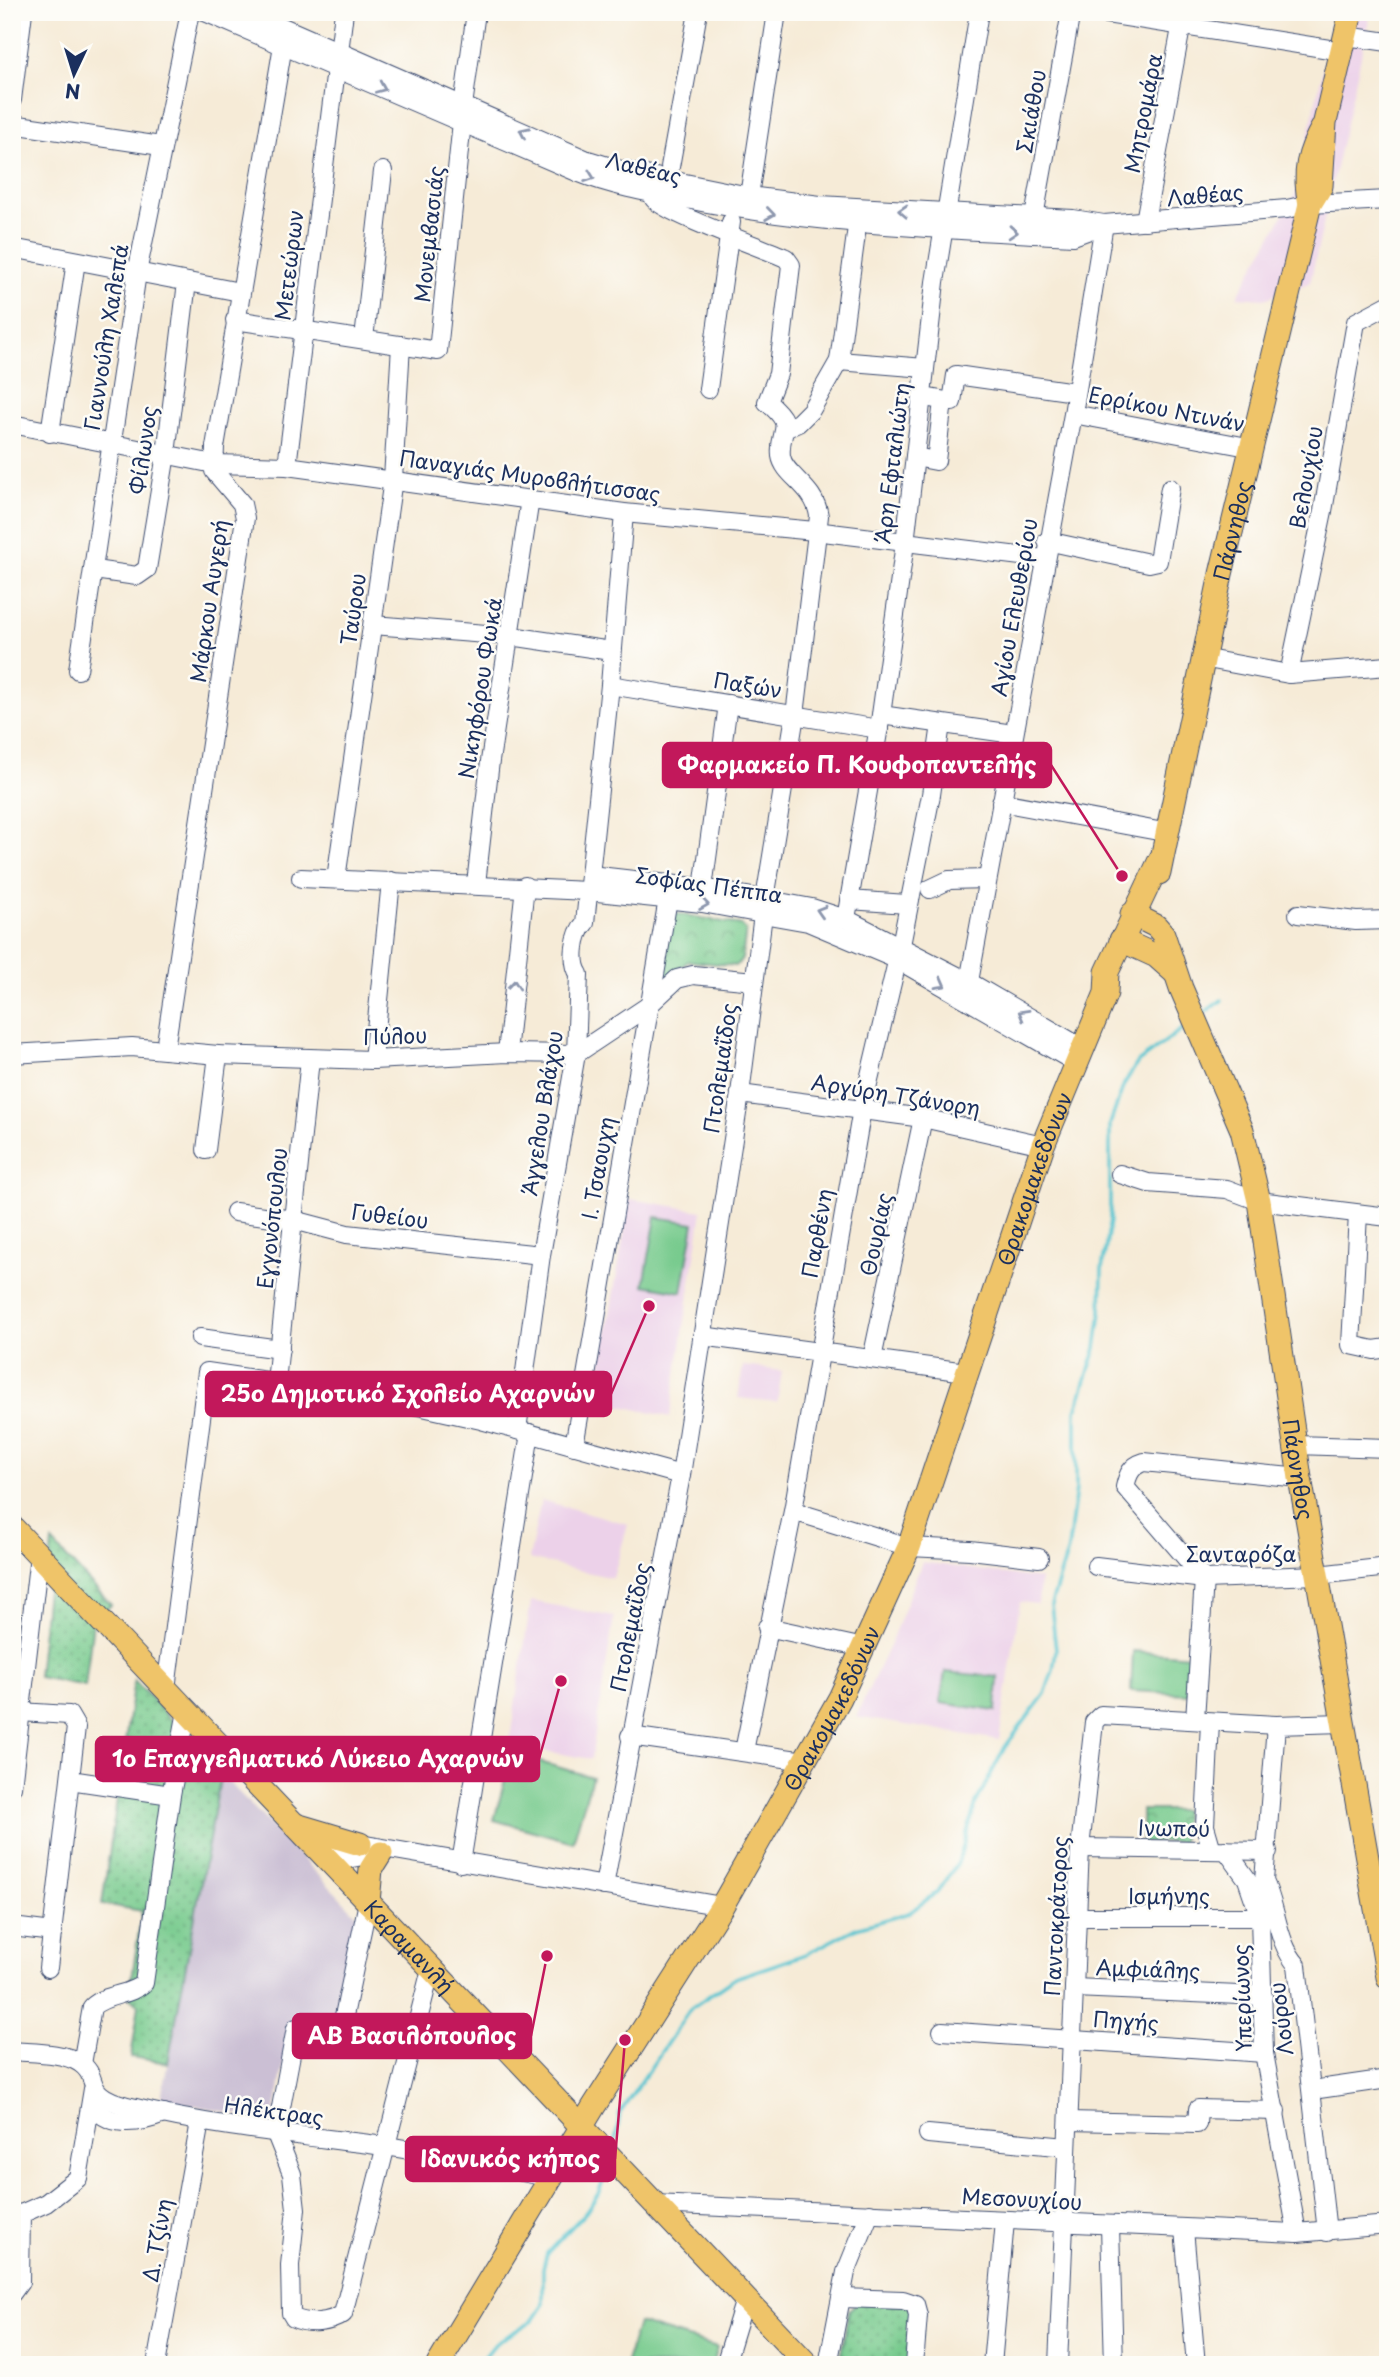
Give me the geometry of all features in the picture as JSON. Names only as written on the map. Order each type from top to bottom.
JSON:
[{"type":"main road","name":"Πάρνηθος","points":[[1174,972],[1156,956],[1128,943],[1169,833],[1202,658],[1310,204],[1321,186],[1325,122],[1351,12]]},
{"type":"main road","name":"Πάρνηθος","points":[[1139,917],[1163,934],[1174,972],[1242,1130],[1259,1201],[1300,1478],[1343,1723],[1384,1932],[1388,1978]]},
{"type":"main road","name":"Θρακομακεδόνων","points":[[438,2365],[581,2128],[722,1906],[806,1761],[864,1648],[909,1547],[1043,1145],[1106,993],[1119,978],[1128,943]]},
{"type":"main road","name":"Καραμανλή","points":[[12,1527],[746,2300],[796,2359]]},
{"type":"main road","points":[[292,1823],[377,1849],[371,1869],[368,1902]]},
{"type":"street","points":[[12,100],[23,12]]},
{"type":"street","name":"Γιαννούλη Χαλεπά","points":[[78,670],[137,273],[190,12]]},
{"type":"street","name":"Λαθέας","points":[[205,12],[283,45],[337,61]]},
{"type":"street","name":"Λαθέας","points":[[248,12],[337,61],[463,114],[585,159],[661,179],[858,216]]},
{"type":"street","name":"Μετεώρων","points":[[287,466],[344,12]]},
{"type":"street","name":"Μονεμβασιάς","points":[[401,345],[438,351],[476,12]]},
{"type":"street","points":[[698,12],[657,204],[786,258],[791,265],[778,374],[767,402],[778,412],[787,428],[798,423],[811,410],[839,361],[858,216]]},
{"type":"street","points":[[749,196],[777,12]]},
{"type":"street","name":"Άρη Εφταλιώτη","points":[[846,919],[880,722],[905,543],[924,397],[934,282],[979,12]]},
{"type":"street","name":"Σκιάθου","points":[[1034,217],[1071,12]]},
{"type":"street","points":[[1094,12],[1183,19],[1344,43],[1388,42]]},
{"type":"street","name":"Μητρομάρα","points":[[1145,222],[1183,19]]},
{"type":"street","points":[[214,464],[235,320],[283,45]]},
{"type":"street","points":[[12,124],[161,146]]},
{"type":"street","points":[[364,339],[383,171]]},
{"type":"street","name":"Λαθέας","points":[[661,179],[733,208],[946,220],[1034,217],[1104,224],[1287,209],[1310,204],[1388,200]]},
{"type":"street","points":[[708,389],[733,208]]},
{"type":"street","name":"Λαθέας","points":[[946,220],[1073,236],[1104,224]]},
{"type":"street","name":"Αγίου Ελευθερίου","points":[[967,990],[1073,414],[1104,224]]},
{"type":"street","points":[[12,248],[240,292]]},
{"type":"street","points":[[50,433],[76,261]]},
{"type":"street","name":"Φίλωνος","points":[[94,570],[136,576],[147,569],[166,454],[187,282]]},
{"type":"street","name":"Βελουχίου","points":[[1289,674],[1323,511],[1356,323],[1388,304]]},
{"type":"street","points":[[235,320],[401,345]]},
{"type":"street","name":"Ταύρου","points":[[336,879],[393,480],[401,345]]},
{"type":"street","points":[[839,361],[925,368]]},
{"type":"street","points":[[924,397],[952,402],[956,375],[1075,392]]},
{"type":"street","points":[[915,457],[936,461],[943,401]]},
{"type":"street","name":"Ερρίκου Ντινάν","points":[[1073,414],[1253,448]]},
{"type":"street","name":"Παναγιάς Μυροβλήτισσας","points":[[12,424],[214,464],[287,466],[624,513],[815,531],[905,543],[1046,550],[1149,563],[1158,561],[1170,488]]},
{"type":"street","name":"Πτολεμαΐδος","points":[[604,1886],[681,1475],[740,1094],[764,906],[795,715],[815,531],[819,516],[817,503],[785,465],[781,456],[787,428]]},
{"type":"street","name":"Μάρκου Αυγερή","points":[[165,1049],[245,518],[242,504],[214,471],[214,464]]},
{"type":"street","name":"Νικηφόρου Φωκά","points":[[475,884],[490,761],[530,499]]},
{"type":"street","name":"Άγγελου Βλάχου","points":[[461,1863],[524,1432],[541,1255],[576,1054],[579,974],[574,963],[578,934],[585,923],[610,685],[624,513]]},
{"type":"street","points":[[373,625],[511,636],[611,651]]},
{"type":"street","points":[[1202,658],[1266,672],[1289,674],[1381,667]]},
{"type":"street","name":"Παξών","points":[[610,685],[795,715],[941,724],[1013,734]]},
{"type":"street","points":[[703,888],[728,704]]},
{"type":"street","name":"Παρθένη","points":[[744,1751],[767,1627],[793,1511],[862,1109],[900,953],[907,904],[931,795],[941,724]]},
{"type":"street","points":[[1001,802],[1169,833]]},
{"type":"street","name":"Σοφίας Πέππα","points":[[301,878],[525,886],[589,883],[703,888],[900,953]]},
{"type":"street","points":[[930,889],[948,880],[987,879]]},
{"type":"street","points":[[373,1060],[391,881]]},
{"type":"street","name":"Σοφίας Πέππα","points":[[589,883],[668,899],[812,908],[846,919],[900,953],[1079,1055]]},
{"type":"street","points":[[507,1053],[525,886]]},
{"type":"street","name":"Ι. Τσαουχη","points":[[573,1446],[668,899]]},
{"type":"street","points":[[849,900],[907,904]]},
{"type":"street","points":[[1298,914],[1356,921],[1388,920]]},
{"type":"street","points":[[576,1054],[648,1006],[677,979],[685,976],[754,981]]},
{"type":"street","name":"Πύλου","points":[[12,1054],[82,1048],[165,1049],[218,1055],[373,1060],[507,1053],[576,1054]]},
{"type":"street","points":[[206,1150],[218,1055]]},
{"type":"street","name":"Εγγονόπουλου","points":[[276,1382],[310,1059]]},
{"type":"street","name":"Αργύρη Τζάνορη","points":[[740,1094],[923,1118],[1043,1145]]},
{"type":"street","name":"Θουρίας","points":[[872,1359],[923,1118]]},
{"type":"street","points":[[1121,1174],[1148,1183],[1227,1189],[1259,1201],[1388,1217]]},
{"type":"street","name":"Γυθείου","points":[[235,1212],[293,1220],[347,1234],[541,1255]]},
{"type":"street","points":[[1358,1214],[1350,1345],[1374,1350],[1388,1348]]},
{"type":"street","points":[[702,1336],[966,1372]]},
{"type":"street","points":[[200,1338],[280,1349]]},
{"type":"street","points":[[166,1689],[207,1373],[382,1398],[524,1432],[681,1475]]},
{"type":"street","points":[[1296,1445],[1388,1448]]},
{"type":"street","points":[[1219,1850],[1205,1826],[1202,1720],[1204,1579],[1125,1487],[1128,1474],[1143,1462],[1300,1478]]},
{"type":"street","points":[[793,1511],[909,1547],[970,1550],[1039,1558]]},
{"type":"street","points":[[12,1787],[39,1555]]},
{"type":"street","name":"Σανταρόζα","points":[[1096,1566],[1204,1579],[1318,1575],[1388,1567]]},
{"type":"street","points":[[767,1627],[864,1648]]},
{"type":"street","points":[[12,2293],[20,2282],[17,2213],[46,2203],[78,2178],[92,2096],[82,2064],[92,2007],[99,2000],[144,1983],[171,1795],[187,1711]]},
{"type":"street","points":[[20,1712],[69,1715],[74,1720],[70,1780],[48,1968]]},
{"type":"street","name":"Παντοκράτορος","points":[[1058,2365],[1080,1848],[1094,1722],[1101,1715],[1276,1725],[1343,1723]]},
{"type":"street","name":"Λούρου","points":[[1276,1725],[1264,1881],[1273,1900],[1286,1953],[1297,1965],[1327,2232]]},
{"type":"street","points":[[630,1736],[806,1761]]},
{"type":"street","points":[[70,1780],[171,1795]]},
{"type":"street","name":"Ινωπού","points":[[1080,1848],[1268,1852]]},
{"type":"street","points":[[329,1863],[377,1849],[722,1906]]},
{"type":"street","name":"Υπερίωνος","points":[[1219,1850],[1247,1878],[1260,1917],[1264,2053],[1297,2233]]},
{"type":"street","points":[[368,1902],[341,2030],[335,2036],[296,2028],[276,2134],[293,2181],[296,2209],[290,2265],[291,2313],[300,2321],[318,2322],[343,2314],[388,2147],[431,1969]]},
{"type":"street","name":"Ισμήνης","points":[[1078,1917],[1260,1917]]},
{"type":"street","points":[[12,1927],[53,1932]]},
{"type":"street","name":"Αμφιάλης","points":[[1074,1988],[1263,1996]]},
{"type":"street","name":"Πηγής","points":[[942,2031],[1264,2053]]},
{"type":"street","points":[[12,2051],[72,2059],[82,2064]]},
{"type":"street","points":[[1312,2090],[1388,2079]]},
{"type":"street","name":"Ηλέκτρας","points":[[92,2096],[200,2122],[388,2147],[552,2178]]},
{"type":"street","points":[[1069,2121],[1197,2124],[1198,2109],[1276,2111]]},
{"type":"street","name":"Δ. Τζίνη","points":[[156,2365],[200,2122]]},
{"type":"street","points":[[928,2134],[1068,2147]]},
{"type":"street","name":"Μεσονυχίου","points":[[654,2204],[1297,2233],[1388,2225]]},
{"type":"street","points":[[828,2365],[851,2256],[870,2213]]},
{"type":"street","points":[[992,2365],[1004,2221]]},
{"type":"street","points":[[1110,2225],[1114,2365]]},
{"type":"street","points":[[1184,2229],[1196,2365]]},
{"type":"street","points":[[842,2298],[902,2300],[915,2304],[918,2315],[914,2365]]},
{"type":"street","points":[[725,2365],[746,2300]]},
{"type":"shaded area","points":[[1336,12],[1371,12],[1310,283],[1264,299],[1237,297],[1295,194]]},
{"type":"shaded area","points":[[630,1199],[702,1211],[670,1417],[595,1400]]},
{"type":"shaded area","points":[[743,1366],[782,1371],[777,1402],[738,1398]]},
{"type":"shaded area","points":[[541,1500],[628,1524],[613,1578],[529,1559]]},
{"type":"shaded area","points":[[922,1562],[1040,1579],[1038,1604],[1020,1602],[999,1740],[856,1717],[890,1644]]},
{"type":"shaded area","points":[[531,1601],[614,1617],[591,1759],[509,1745]]},
{"type":"shaded area","points":[[221,1774],[359,1917],[337,2033],[291,2024],[273,2122],[161,2098]]},
{"type":"green space","points":[[673,913],[741,925],[746,930],[742,959],[736,966],[689,961],[660,982]]},
{"type":"green space","points":[[656,1217],[694,1223],[682,1292],[644,1285]]},
{"type":"green space","points":[[52,1542],[111,1605],[93,1622],[85,1686],[38,1677]]},
{"type":"green space","points":[[1133,1651],[1190,1656],[1188,1694],[1131,1691]]},
{"type":"green space","points":[[945,1672],[998,1677],[996,1711],[940,1703]]},
{"type":"green space","points":[[134,1680],[221,1774],[168,2063],[131,2057],[139,2005],[129,1997],[142,1911],[102,1904]]},
{"type":"green space","points":[[512,1754],[592,1777],[573,1842],[494,1820]]},
{"type":"green space","points":[[1142,1810],[1183,1810],[1183,1842],[1142,1842]]},
{"type":"green space","points":[[858,2301],[908,2305],[915,2313],[912,2365],[839,2365],[849,2310]]},
{"type":"green space","points":[[638,2323],[717,2347],[712,2365],[625,2365]]},
{"type":"waterway","points":[[1201,1015],[1222,1000]]},
{"type":"waterway","points":[[614,2150],[620,2113],[691,2008],[735,1978],[806,1954],[856,1928],[909,1913],[937,1892],[958,1863],[976,1803],[1005,1747],[1045,1694],[1056,1650],[1051,1605],[1068,1550],[1076,1489],[1076,1411],[1096,1348],[1101,1312],[1102,1269],[1110,1221],[1110,1124],[1124,1084],[1138,1062],[1189,1024]]},
{"type":"waterway","points":[[478,2365],[495,2344],[533,2320],[543,2305],[543,2269],[547,2253],[586,2212],[598,2194],[608,2167]]},
{"type":"place","name":"Φαρμακείο Π. Κουφοπαντελής","points":[[1122,876]]},
{"type":"place","name":"25ο Δημοτικό Σχολείο Αχαρνών","points":[[649,1306]]},
{"type":"place","name":"1ο Επαγγελματικό Λύκειο Αχαρνών","points":[[561,1681]]},
{"type":"place","name":"ΑΒ Βασιλόπουλος","points":[[547,1956]]},
{"type":"place","name":"Ιδανικός κήπος","points":[[625,2040]]}]
